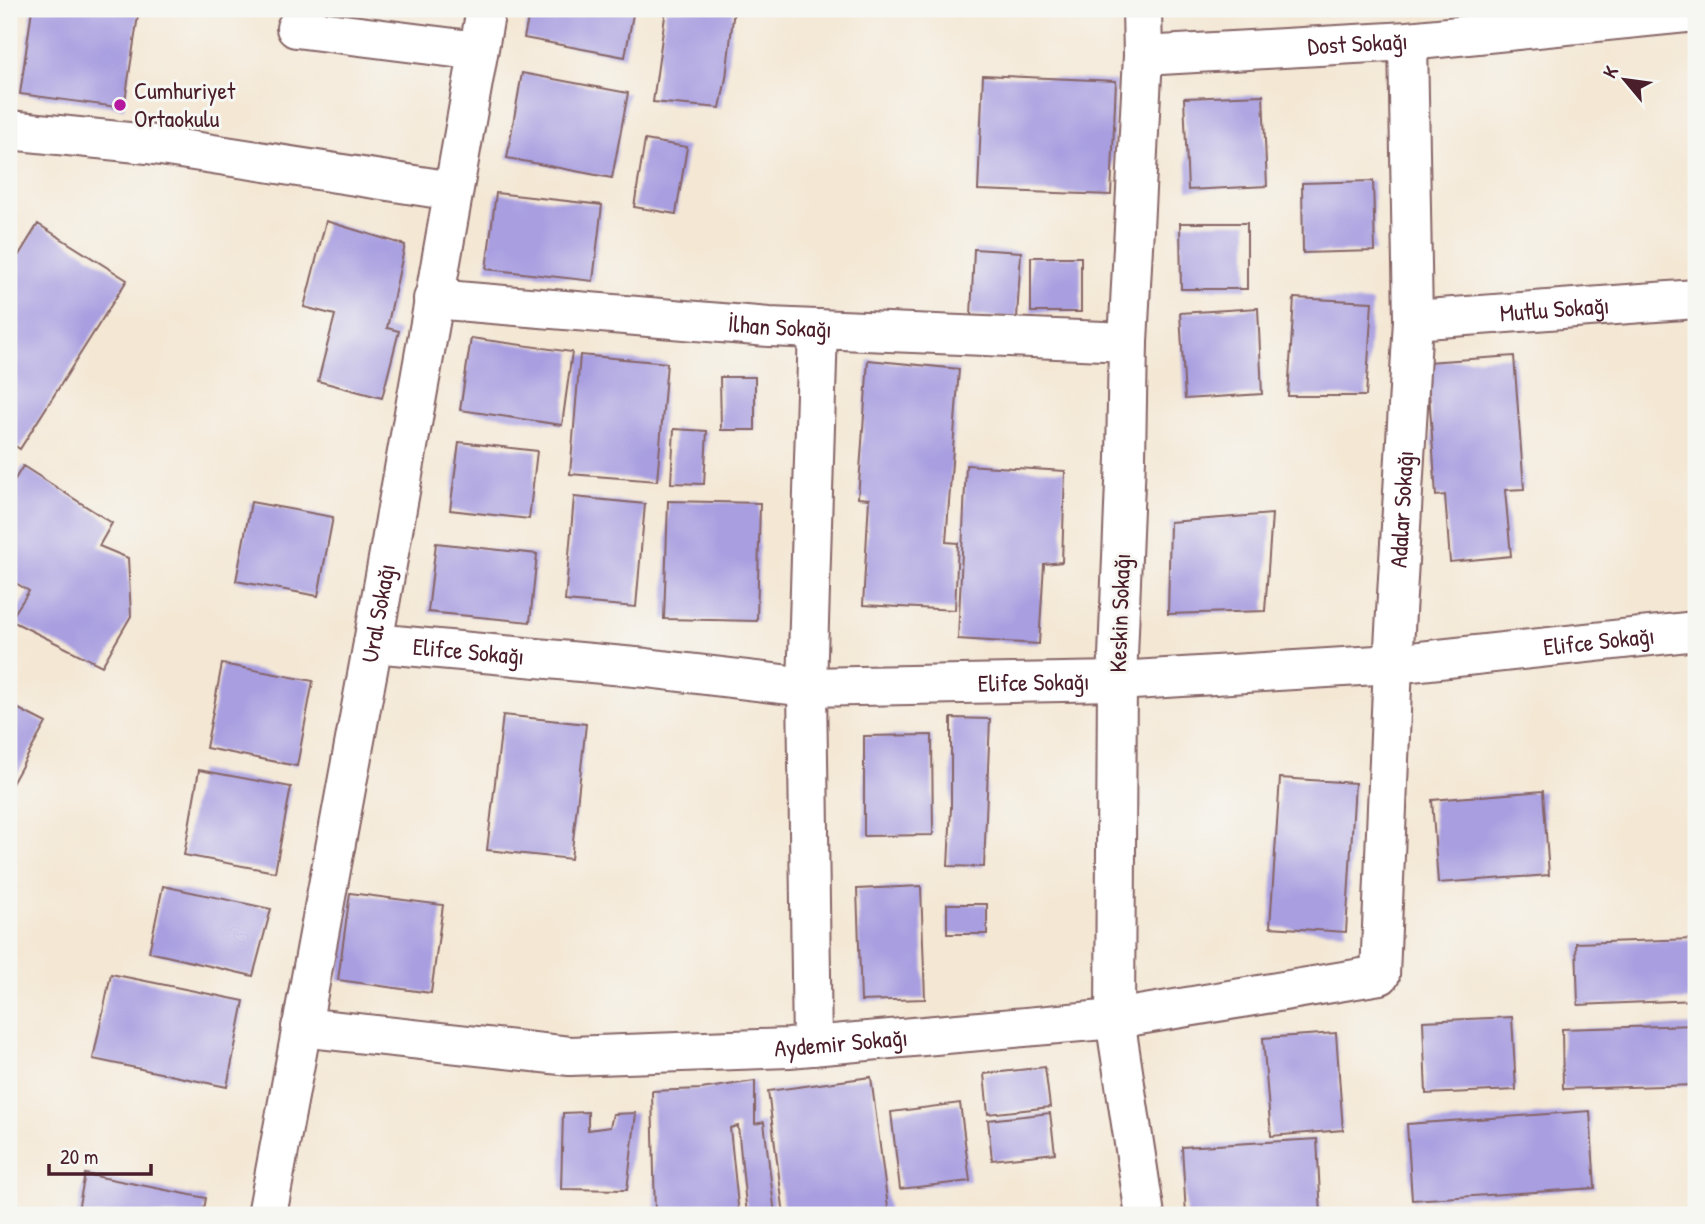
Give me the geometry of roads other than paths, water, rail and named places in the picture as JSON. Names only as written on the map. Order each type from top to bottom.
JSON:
[{"type":"street","name":"Ural Sokağı","points":[[267,1215],[486,9]]},
{"type":"street","name":"Keskin Sokağı","points":[[1142,9],[1143,56],[1128,342],[1117,681],[1115,1018],[1145,1215]]},
{"type":"street","name":"Dost Sokağı","points":[[1143,56],[1408,41],[1696,12]]},
{"type":"street","points":[[296,28],[478,51]]},
{"type":"street","name":"Adalar Sokağı","points":[[1380,975],[1393,664],[1413,320],[1408,41]]},
{"type":"street","points":[[9,130],[148,144],[453,191]]},
{"type":"street","name":"İlhan Sokağı","points":[[433,299],[769,327],[908,335],[1128,342]]},
{"type":"street","name":"Mutlu Sokağı","points":[[1413,320],[1696,299]]},
{"type":"street","points":[[812,1046],[807,687],[818,329]]},
{"type":"street","name":"Elifce Sokağı","points":[[373,643],[646,668],[807,687],[1117,681],[1393,664],[1696,631]]},
{"type":"street","name":"Aydemir Sokağı","points":[[301,1027],[570,1056],[812,1046],[1115,1018],[1380,975]]},
{"type":"place","name":"Cumhuriyet Ortaokulu","points":[[120,105]]}]
